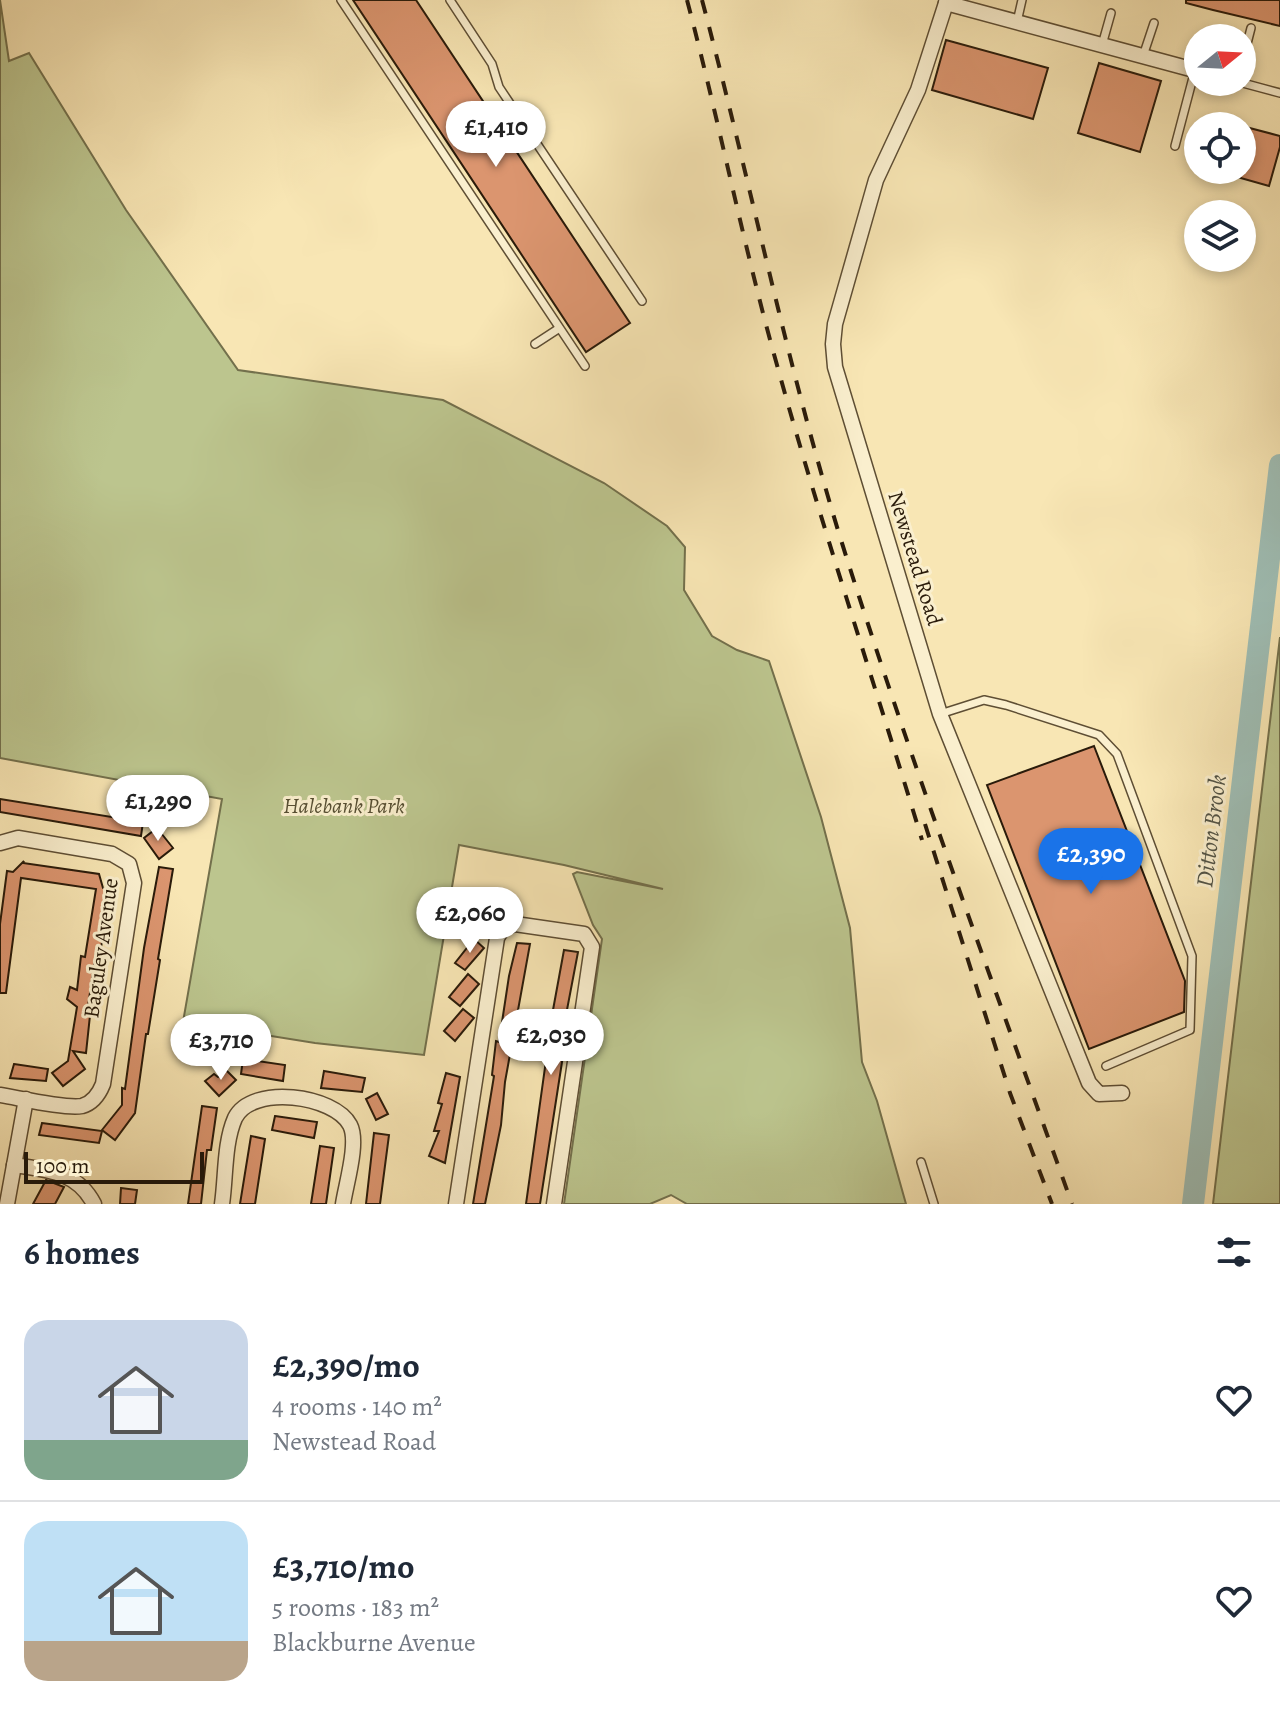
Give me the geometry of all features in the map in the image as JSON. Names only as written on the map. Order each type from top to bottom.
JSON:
[{"type":"street","points":[[947,2],[1184,67]]},
{"type":"street","name":"Newstead Road","points":[[947,2],[918,90],[876,180],[835,324],[833,344],[837,377],[940,714],[1089,1083],[1099,1094],[1122,1093]]},
{"type":"street","name":"Baguley Avenue","points":[[0,843],[18,838],[112,854],[124,859],[134,876],[100,1090],[93,1100],[81,1106],[0,1095]]},
{"type":"street","points":[[456,1204],[497,938],[503,928],[515,924],[584,934],[592,947],[554,1204]]},
{"type":"street","points":[[222,1204],[230,1137],[236,1116],[248,1103],[271,1097],[315,1103],[339,1112],[351,1126],[352,1152],[343,1204]]},
{"type":"street","points":[[7,1204],[26,1099]]},
{"type":"street","points":[[14,1165],[65,1174],[83,1187],[94,1204]]},
{"type":"lane","points":[[341,0],[585,366]]},
{"type":"lane","points":[[450,0],[492,64],[499,87],[642,301]]},
{"type":"lane","points":[[1017,22],[1022,0]]},
{"type":"lane","points":[[1102,45],[1111,13]]},
{"type":"lane","points":[[1143,56],[1154,23]]},
{"type":"lane","points":[[1256,87],[1280,93]]},
{"type":"lane","points":[[1175,146],[1189,96]]},
{"type":"lane","points":[[535,344],[558,329]]},
{"type":"lane","points":[[940,714],[984,700],[1099,735],[1117,754],[1192,956],[1190,1030],[1106,1066]]},
{"type":"lane","points":[[921,1162],[934,1204]]},
{"type":"green space","name":"Halebank Park","points":[[0,0],[9,61],[29,53],[126,210],[238,370],[443,400],[604,483],[667,526],[685,547],[684,590],[712,636],[737,650],[769,661],[821,817],[850,928],[862,1062],[877,1101],[906,1204],[687,1204],[671,1195],[650,1204],[564,1204],[602,939],[593,925],[573,874],[577,872],[663,889],[564,865],[459,845],[424,1055],[315,1043],[183,1022],[222,799],[0,758]]},
{"type":"green space","points":[[1280,637],[1280,1204],[1213,1204]]},
{"type":"building","points":[[353,0],[416,0],[630,323],[586,352]]},
{"type":"building","points":[[1186,0],[1280,0],[1280,26],[1186,3]]},
{"type":"building","points":[[946,40],[1048,68],[1033,119],[932,90]]},
{"type":"building","points":[[1099,63],[1161,81],[1140,152],[1078,133]]},
{"type":"building","points":[[1256,130],[1280,136],[1269,186],[1256,182]]},
{"type":"building","points":[[1094,746],[1185,981],[1184,1012],[1089,1049],[987,785]]},
{"type":"building","points":[[0,799],[143,822],[141,836],[0,812]]},
{"type":"building","points":[[157,828],[173,848],[159,859],[144,838]]},
{"type":"building","points":[[24,861],[99,874],[103,888],[111,890],[100,953],[96,953],[88,1006],[91,1006],[86,1053],[73,1051],[85,1069],[63,1086],[52,1073],[68,1061],[77,1007],[67,999],[70,987],[77,990],[96,889],[21,878],[6,993],[0,993],[0,924],[7,871],[13,872]]},
{"type":"building","points":[[159,867],[173,869],[160,960],[135,1113],[115,1140],[102,1130],[122,1105],[122,1088],[125,1089],[144,948]]},
{"type":"building","points":[[474,939],[484,948],[465,970],[455,963]]},
{"type":"building","points":[[517,943],[530,944],[505,1082],[501,1125],[485,1204],[473,1204],[494,1076],[496,1041],[499,1042]]},
{"type":"building","points":[[564,950],[578,952],[566,1015],[569,1015],[562,1062],[540,1204],[526,1204],[553,1010]]},
{"type":"building","points":[[468,974],[479,984],[460,1006],[449,997]]},
{"type":"building","points":[[463,1009],[474,1018],[455,1041],[444,1031]]},
{"type":"building","points":[[243,1059],[285,1065],[283,1081],[241,1074]]},
{"type":"building","points":[[14,1064],[48,1069],[46,1081],[10,1078]]},
{"type":"building","points":[[226,1070],[236,1080],[219,1096],[205,1081],[214,1074],[218,1077]]},
{"type":"building","points":[[324,1071],[365,1078],[362,1092],[321,1088]]},
{"type":"building","points":[[446,1073],[460,1077],[445,1163],[429,1156],[439,1131],[434,1131]]},
{"type":"building","points":[[377,1093],[388,1114],[376,1120],[366,1099]]},
{"type":"building","points":[[202,1106],[217,1108],[211,1150],[207,1150],[201,1204],[188,1204]]},
{"type":"building","points":[[275,1116],[317,1122],[314,1138],[272,1130]]},
{"type":"building","points":[[42,1123],[102,1131],[99,1143],[39,1135]]},
{"type":"building","points":[[374,1133],[389,1135],[380,1204],[366,1204]]},
{"type":"building","points":[[251,1136],[265,1139],[255,1204],[240,1204]]},
{"type":"building","points":[[320,1146],[334,1148],[326,1204],[311,1204]]},
{"type":"building","points":[[46,1180],[64,1187],[55,1204],[33,1204]]},
{"type":"building","points":[[121,1188],[137,1190],[135,1204],[120,1204]]},
{"type":"waterway","name":"Ditton Brook","points":[[1193,1204],[1280,465]]},
{"type":"railway","points":[[687,0],[777,365],[922,840]]},
{"type":"railway","points":[[702,0],[803,406],[841,540],[924,790],[1072,1204]]},
{"type":"railway","points":[[925,824],[1010,1093],[1052,1204]]}]
